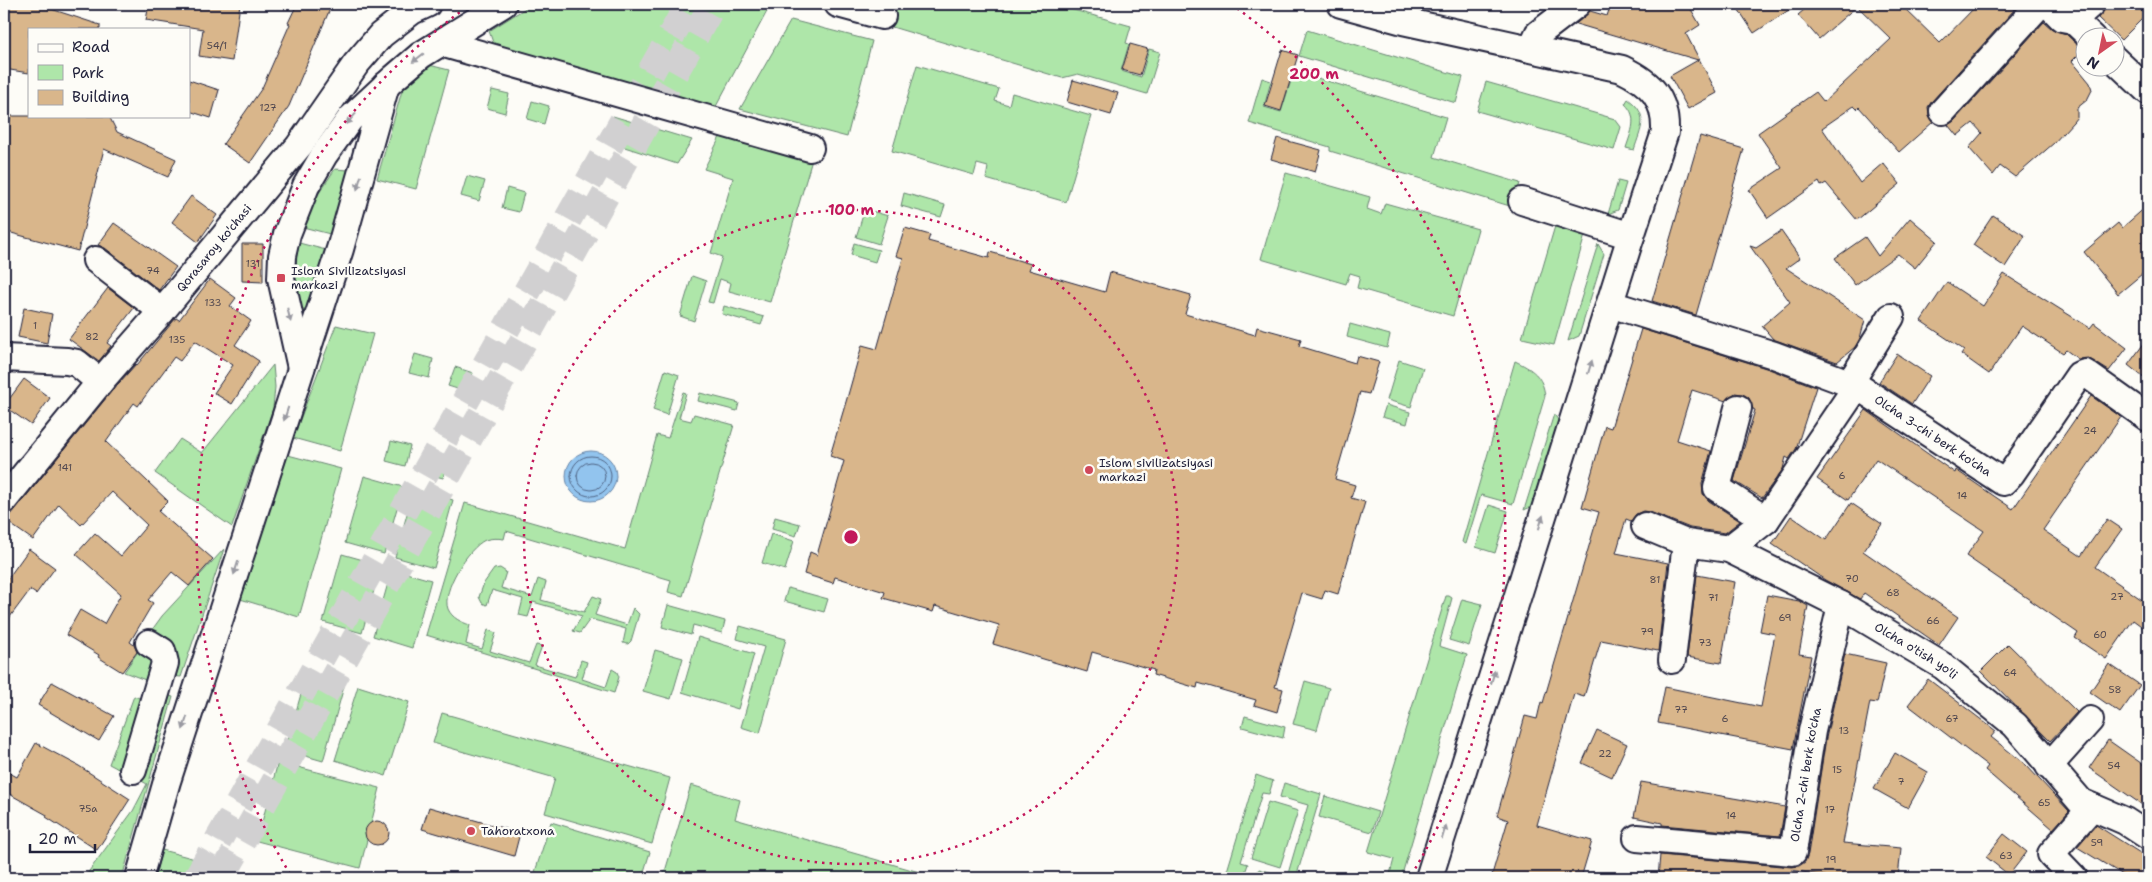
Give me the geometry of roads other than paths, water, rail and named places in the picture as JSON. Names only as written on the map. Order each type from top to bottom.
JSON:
[{"type":"street","name":"Qorasaroy ko'chasi","points":[[4,500],[100,382],[162,311],[299,146],[356,64],[381,35],[412,11],[426,4]]},
{"type":"street","points":[[302,368],[281,278],[282,256],[306,186],[350,119],[421,55],[503,4]]},
{"type":"street","points":[[838,4],[882,16]]},
{"type":"street","points":[[1341,4],[1405,13],[1531,49],[1622,68],[1647,83],[1657,95],[1664,112],[1665,132],[1429,878]]},
{"type":"street","points":[[1531,49],[1538,34],[1577,4]]},
{"type":"street","points":[[1943,111],[2039,5],[2062,18],[2082,12],[2088,28]]},
{"type":"street","points":[[441,43],[810,148]]},
{"type":"street","points":[[2124,69],[2148,92]]},
{"type":"street","points":[[138,878],[195,692],[340,249],[386,86]]},
{"type":"street","points":[[1522,202],[1631,236]]},
{"type":"street","points":[[96,260],[162,311]]},
{"type":"street","points":[[1610,304],[1774,355],[1853,384]]},
{"type":"street","points":[[1729,549],[1766,520],[1853,384],[1891,317]]},
{"type":"street","points":[[4,358],[77,363],[100,382]]},
{"type":"street","name":"Olcha 3-chi berk ko'cha","points":[[1853,384],[2003,482],[2011,474],[2080,375],[2086,373],[2148,418]]},
{"type":"street","points":[[1738,408],[1717,488],[1766,520]]},
{"type":"street","name":"Olcha o'tish yo'li","points":[[1645,526],[1686,543],[1729,549],[1840,605],[1943,666],[2015,724],[2081,802],[2125,821],[2148,836]]},
{"type":"street","points":[[1672,660],[1686,543]]},
{"type":"street","name":"Olcha 2-chi berk ko'cha","points":[[1638,838],[1793,852],[1812,732],[1840,605]]},
{"type":"street","points":[[133,770],[165,663],[162,651],[149,643]]},
{"type":"street","points":[[159,684],[195,692]]},
{"type":"street","points":[[2049,766],[2090,720]]},
{"type":"street","points":[[2074,878],[2051,854],[2092,807]]},
{"type":"water","points":[[596,451],[609,458],[615,466],[615,486],[609,494],[601,500],[586,501],[573,494],[567,486],[566,471],[573,458],[581,452]]},
{"type":"tunnel","points":[[197,878],[689,4]]},
{"type":"tunnel","points":[[221,878],[713,4]]},
{"type":"place","name":"Islom Sivilizatsiyasi markazi","points":[[281,278]]},
{"type":"place","name":"Islom sivilizatsiyasi markazi","points":[[1089,470]]},
{"type":"place","name":"Tahoratxona","points":[[471,831]]}]
